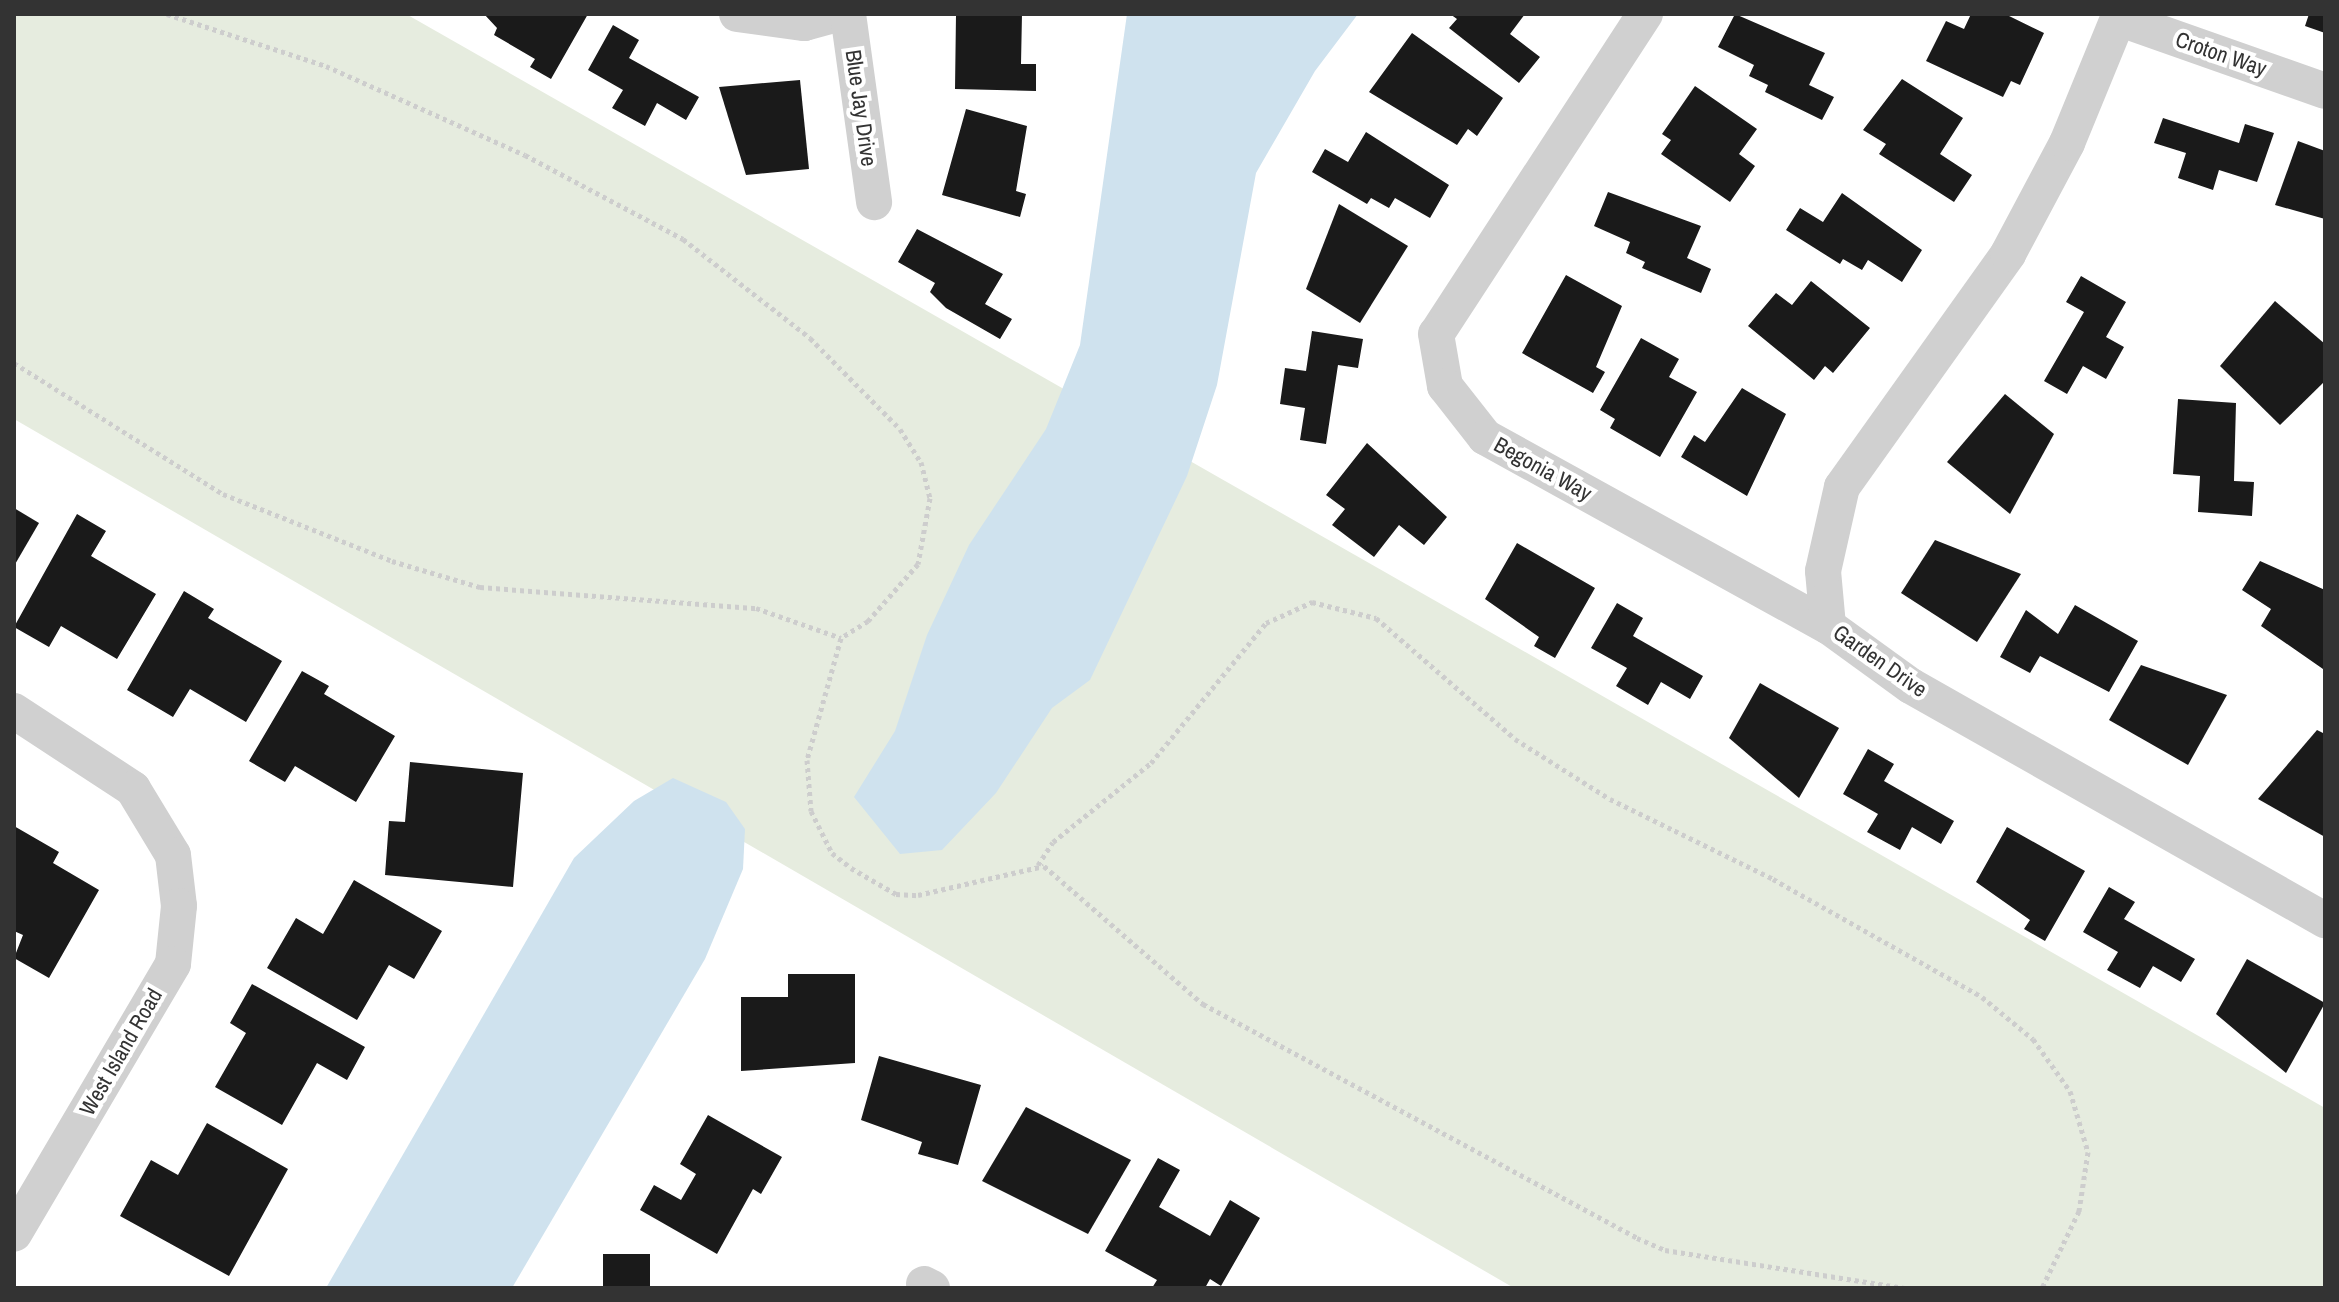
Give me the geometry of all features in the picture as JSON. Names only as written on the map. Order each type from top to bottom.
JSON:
[{"type":"street","points":[[737,14],[804,23],[838,14]]},
{"type":"street","name":"Blue Jay Drive","points":[[848,14],[874,202]]},
{"type":"street","name":"Begonia Way","points":[[1645,14],[1436,334],[1445,386],[1485,437],[1828,626]]},
{"type":"street","name":"Garden Drive","points":[[2119,16],[2067,143],[2008,254],[1842,487],[1823,571],[1828,626],[1911,686],[2325,920]]},
{"type":"street","name":"Croton Way","points":[[2119,16],[2325,91]]},
{"type":"street","name":"West Island Road","points":[[14,711],[133,789],[173,855],[179,906],[173,964],[14,1234]]},
{"type":"path","points":[[167,14],[326,66],[525,155],[683,239],[810,338],[900,429],[921,462],[930,498],[918,564],[868,621],[841,638],[807,760],[811,811],[832,853],[896,894],[918,895],[1038,865],[1053,842],[1151,763],[1266,623],[1312,602],[1376,618],[1515,739],[1610,799],[1970,990],[2033,1039],[2070,1091],[2088,1152],[2079,1211],[2042,1288]]},
{"type":"path","points":[[14,363],[223,494],[392,561],[480,587],[756,608],[841,638]]},
{"type":"path","points":[[1038,865],[1203,1004],[1637,1238],[1665,1250],[1906,1288]]},
{"type":"shaded area","points":[[14,14],[406,14],[2325,1108],[2325,1288],[1514,1288],[14,419]]},
{"type":"water","points":[[1127,14],[1358,14],[1315,71],[1256,173],[1217,385],[1187,476],[1090,680],[1052,708],[996,793],[942,850],[900,854],[854,797],[895,731],[927,635],[969,545],[1046,429],[1080,345]]},
{"type":"water","points":[[673,778],[726,802],[745,829],[743,869],[705,959],[512,1288],[326,1288],[574,858],[634,801]]},
{"type":"building","points":[[484,14],[588,14],[551,79],[530,67],[535,59],[494,35],[497,28]]},
{"type":"building","points":[[956,14],[1022,14],[1021,64],[1036,64],[1036,91],[955,89]]},
{"type":"building","points":[[1450,14],[1525,14],[1510,34],[1540,57],[1519,83],[1449,28],[1457,19]]},
{"type":"building","points":[[1735,14],[1825,53],[1809,85],[1834,97],[1822,120],[1765,92],[1768,85],[1749,76],[1754,65],[1718,47]]},
{"type":"building","points":[[1971,14],[2005,14],[2044,33],[2020,85],[2011,81],[2003,97],[1926,61],[1946,21],[1964,29]]},
{"type":"building","points":[[2309,14],[2325,14],[2325,33],[2305,26]]},
{"type":"building","points":[[613,25],[639,40],[629,58],[699,97],[686,120],[657,103],[645,126],[612,108],[623,90],[588,70]]},
{"type":"building","points":[[1412,33],[1503,98],[1477,136],[1468,129],[1457,145],[1369,92]]},
{"type":"building","points":[[1902,79],[1963,118],[1940,154],[1972,175],[1954,202],[1879,154],[1886,144],[1863,130]]},
{"type":"building","points":[[800,80],[809,169],[746,175],[719,87]]},
{"type":"building","points":[[1695,86],[1757,129],[1739,154],[1755,166],[1730,202],[1661,154],[1671,140],[1662,134]]},
{"type":"building","points":[[966,109],[1027,126],[1016,191],[1026,194],[1020,217],[942,195]]},
{"type":"building","points":[[2163,118],[2239,143],[2245,124],[2274,133],[2257,182],[2219,170],[2213,190],[2178,178],[2186,153],[2154,143]]},
{"type":"building","points":[[1366,132],[1449,185],[1430,218],[1395,198],[1389,208],[1371,198],[1367,204],[1312,172],[1325,149],[1348,162]]},
{"type":"building","points":[[2298,141],[2325,151],[2325,219],[2275,205]]},
{"type":"building","points":[[1608,192],[1701,226],[1687,258],[1711,269],[1701,293],[1642,268],[1645,262],[1626,253],[1630,242],[1594,226]]},
{"type":"building","points":[[1842,193],[1922,250],[1902,282],[1868,260],[1862,270],[1843,259],[1840,264],[1786,230],[1800,208],[1823,222]]},
{"type":"building","points":[[1339,204],[1408,246],[1360,323],[1306,289]]},
{"type":"building","points":[[917,229],[1003,274],[985,304],[1012,319],[1000,339],[946,308],[930,292],[935,283],[898,262]]},
{"type":"building","points":[[1566,275],[1622,306],[1596,367],[1605,372],[1593,393],[1522,353]]},
{"type":"building","points":[[2081,276],[2126,302],[2106,337],[2124,347],[2106,379],[2083,366],[2067,394],[2044,381],[2084,312],[2066,302]]},
{"type":"building","points":[[1811,281],[1870,328],[1833,373],[1825,366],[1814,380],[1748,326],[1776,293],[1792,305]]},
{"type":"building","points":[[2275,301],[2325,344],[2325,381],[2280,425],[2220,366]]},
{"type":"building","points":[[1312,331],[1363,339],[1358,368],[1338,365],[1326,444],[1300,440],[1305,408],[1280,404],[1285,368],[1306,371]]},
{"type":"building","points":[[1641,338],[1679,359],[1669,377],[1697,392],[1660,457],[1610,428],[1615,419],[1600,410]]},
{"type":"building","points":[[1742,388],[1786,414],[1747,496],[1681,457],[1694,435],[1705,442]]},
{"type":"building","points":[[2005,394],[2054,434],[2010,514],[1947,462]]},
{"type":"building","points":[[2178,399],[2236,403],[2234,481],[2254,482],[2252,516],[2198,512],[2200,476],[2173,474]]},
{"type":"building","points":[[1367,443],[1447,517],[1424,545],[1399,525],[1374,557],[1332,525],[1345,509],[1326,495]]},
{"type":"building","points":[[14,508],[39,523],[14,566]]},
{"type":"building","points":[[77,514],[106,531],[91,556],[156,594],[117,659],[61,626],[49,647],[14,627]]},
{"type":"building","points":[[1935,540],[2021,574],[1977,642],[1901,593]]},
{"type":"building","points":[[1517,543],[1595,588],[1555,658],[1534,646],[1539,637],[1485,599]]},
{"type":"building","points":[[2260,561],[2325,590],[2323,669],[2261,626],[2271,609],[2242,590]]},
{"type":"building","points":[[184,591],[214,609],[208,618],[282,661],[246,722],[190,689],[173,717],[127,690]]},
{"type":"building","points":[[1617,603],[1643,618],[1633,636],[1703,676],[1690,699],[1661,682],[1648,705],[1616,686],[1627,668],[1591,648]]},
{"type":"building","points":[[2075,605],[2138,641],[2109,692],[2040,656],[2030,673],[2000,657],[2026,610],[2058,634]]},
{"type":"building","points":[[2141,665],[2227,695],[2188,765],[2109,720]]},
{"type":"building","points":[[302,671],[329,686],[324,694],[395,736],[356,802],[295,766],[285,782],[249,761]]},
{"type":"building","points":[[1760,683],[1839,728],[1799,798],[1729,738]]},
{"type":"building","points":[[2317,730],[2325,734],[2325,837],[2258,799]]},
{"type":"building","points":[[1868,749],[1894,764],[1884,781],[1954,821],[1941,844],[1912,827],[1900,850],[1867,832],[1878,814],[1843,794]]},
{"type":"building","points":[[410,762],[523,773],[513,887],[385,875],[389,821],[405,822]]},
{"type":"building","points":[[14,826],[59,852],[53,863],[99,890],[49,978],[14,958],[23,935],[14,931]]},
{"type":"building","points":[[2007,827],[2085,871],[2045,941],[2024,929],[2030,920],[1976,882]]},
{"type":"building","points":[[354,880],[442,931],[414,979],[389,965],[357,1020],[267,968],[296,918],[323,934]]},
{"type":"building","points":[[2109,887],[2135,902],[2124,919],[2195,959],[2181,982],[2153,966],[2140,988],[2107,970],[2118,952],[2083,932]]},
{"type":"building","points":[[2247,959],[2325,1003],[2286,1073],[2216,1014]]},
{"type":"building","points":[[788,974],[855,974],[855,1063],[741,1071],[741,997],[788,997]]},
{"type":"building","points":[[252,984],[365,1047],[347,1080],[317,1063],[282,1125],[215,1087],[246,1033],[230,1023]]},
{"type":"building","points":[[879,1056],[981,1085],[958,1165],[918,1154],[922,1142],[861,1120]]},
{"type":"building","points":[[1026,1107],[1131,1160],[1088,1234],[982,1181]]},
{"type":"building","points":[[708,1115],[782,1157],[761,1194],[753,1189],[717,1254],[640,1210],[654,1185],[681,1200],[696,1174],[680,1164]]},
{"type":"building","points":[[207,1123],[288,1169],[229,1276],[120,1216],[151,1160],[178,1175]]},
{"type":"building","points":[[1158,1158],[1180,1170],[1159,1207],[1210,1236],[1230,1200],[1260,1218],[1221,1286],[1210,1279],[1205,1288],[1152,1288],[1157,1280],[1105,1251]]},
{"type":"building","points":[[603,1254],[650,1254],[650,1288],[603,1288]]}]
